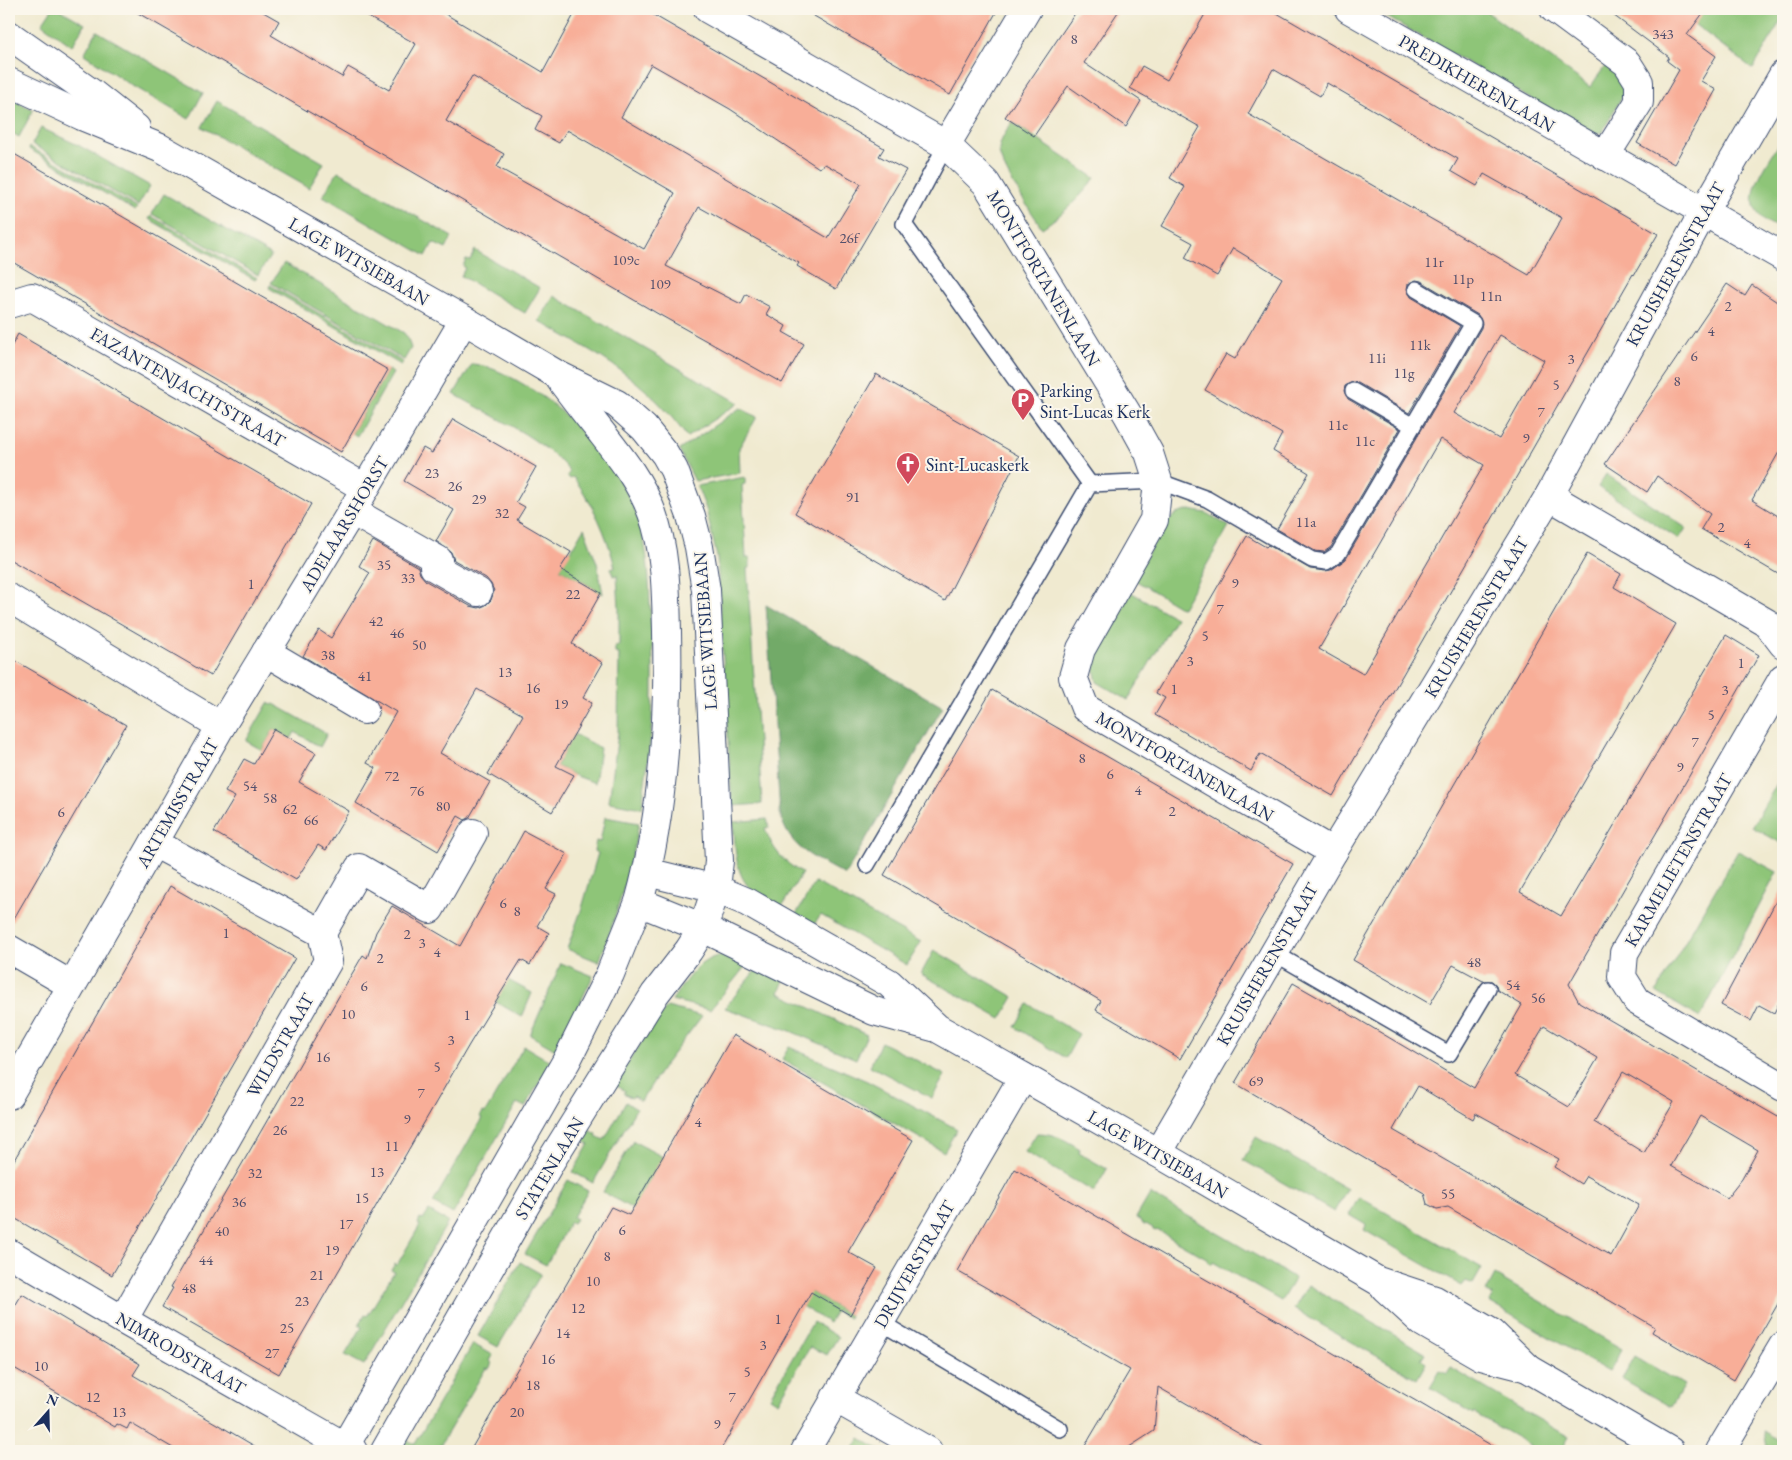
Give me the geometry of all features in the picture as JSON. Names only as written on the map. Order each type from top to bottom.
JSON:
[{"type":"street","name":"MONTFORTANENLAAN","points":[[708,9],[946,145],[986,183],[1128,415],[1149,453],[1158,481],[1154,520],[1081,648],[1072,677],[1085,708],[1333,852]]},
{"type":"street","points":[[946,145],[1027,9]]},
{"type":"street","name":"PREDIKHERENLAAN","points":[[1349,9],[1783,257]]},
{"type":"street","points":[[1554,9],[1627,63],[1639,82],[1639,102],[1605,156]]},
{"type":"street","name":"LAGE WITSIEBAAN","points":[[9,35],[93,94],[160,148]]},
{"type":"street","name":"KRUISHERENSTRAAT","points":[[1158,1153],[1333,852],[1549,496],[1704,211],[1783,74]]},
{"type":"street","name":"LAGE WITSIEBAAN","points":[[9,82],[82,116],[160,148],[464,320],[558,376],[617,404],[644,428],[670,462],[682,488],[699,547],[706,590],[719,861],[716,889]]},
{"type":"street","name":"FAZANTENJACHTSTRAAT","points":[[9,304],[32,297],[359,500],[438,560],[434,567],[478,592]]},
{"type":"street","name":"ADELAARSHORST","points":[[221,726],[359,500],[464,320]]},
{"type":"street","name":"LAGE WITSIEBAAN","points":[[558,376],[637,482],[651,512],[660,543],[666,586],[668,664],[666,736],[656,820],[647,872],[639,902],[703,928],[874,1011],[937,1028]]},
{"type":"street","points":[[1549,496],[1767,623],[1783,644]]},
{"type":"street","name":"ARTEMISSTRAAT","points":[[9,598],[221,726],[9,1095]]},
{"type":"street","points":[[266,652],[364,710]]},
{"type":"street","name":"KARMELIETENSTRAAT","points":[[1783,678],[1624,953],[1622,977],[1637,1001],[1783,1087]]},
{"type":"street","points":[[154,843],[322,933],[359,868],[430,909],[473,833]]},
{"type":"street","name":"LAGE WITSIEBAAN","points":[[647,872],[716,889],[747,902],[888,983],[937,1028],[1158,1153],[1378,1281],[1435,1300],[1492,1333],[1529,1369],[1670,1451]]},
{"type":"street","name":"STATENLAAN","points":[[385,1451],[552,1160],[655,994],[689,950],[703,928],[716,889]]},
{"type":"street","points":[[347,1450],[567,1060],[610,974],[639,902]]},
{"type":"street","name":"WILDSTRAAT","points":[[123,1320],[328,961],[322,933]]},
{"type":"street","points":[[9,949],[71,985]]},
{"type":"street","name":"DRIJVERSTRAAT","points":[[805,1451],[1023,1077]]},
{"type":"street","name":"NIMRODSTRAAT","points":[[9,1253],[347,1450]]},
{"type":"street","points":[[1720,1451],[1783,1346]]},
{"type":"street","points":[[835,1398],[928,1451]]},
{"type":"lane","points":[[946,145],[904,224],[1090,484]]},
{"type":"lane","points":[[1090,484],[1158,481],[1207,499],[1312,560],[1326,562],[1338,554],[1473,323],[1416,290]]},
{"type":"lane","points":[[1353,391],[1413,426]]},
{"type":"lane","points":[[866,865],[1090,484]]},
{"type":"lane","points":[[1274,953],[1450,1054],[1488,989]]},
{"type":"lane","points":[[880,1322],[1060,1428]]},
{"type":"green space","points":[[52,9],[59,9],[85,24],[72,46],[42,24]]},
{"type":"green space","points":[[1373,9],[1483,9],[1590,87],[1609,61],[1625,85],[1625,91],[1602,132],[1594,135]]},
{"type":"green space","points":[[1699,9],[1783,9],[1783,17],[1753,69],[1694,24],[1703,12]]},
{"type":"green space","points":[[97,31],[203,93],[189,119],[134,87],[84,54]]},
{"type":"green space","points":[[9,98],[33,110],[19,137],[9,131]]},
{"type":"green space","points":[[217,101],[324,163],[309,188],[202,127]]},
{"type":"green space","points":[[1012,122],[1095,178],[1071,205],[1042,228],[1010,178],[1000,158],[1001,142]]},
{"type":"green space","points":[[41,128],[78,145],[150,186],[138,206],[32,144]]},
{"type":"green space","points":[[1783,137],[1783,230],[1772,225],[1757,212],[1754,204],[1754,195],[1756,184],[1761,174]]},
{"type":"green space","points":[[30,147],[137,208],[135,211],[29,149]]},
{"type":"green space","points":[[338,171],[452,237],[446,249],[433,243],[426,256],[323,196]]},
{"type":"green space","points":[[164,194],[271,255],[258,275],[152,214]]},
{"type":"green space","points":[[151,216],[257,278],[255,280],[149,219]]},
{"type":"green space","points":[[475,250],[540,288],[525,313],[461,276],[465,268],[463,266],[466,259],[470,260]]},
{"type":"green space","points":[[284,263],[404,333],[411,348],[404,360],[271,283]]},
{"type":"green space","points":[[270,285],[403,362],[401,365],[269,288]]},
{"type":"green space","points":[[554,296],[739,403],[687,437],[655,399],[638,384],[602,358],[539,321]]},
{"type":"green space","points":[[472,364],[495,370],[521,383],[564,414],[604,458],[621,482],[634,508],[642,531],[649,579],[653,662],[652,721],[642,808],[609,802],[618,733],[619,654],[615,653],[615,646],[619,645],[619,608],[617,575],[613,576],[611,568],[615,567],[608,543],[593,508],[573,477],[570,479],[567,475],[570,472],[560,460],[547,449],[516,429],[454,394]]},
{"type":"green space","points":[[388,370],[393,373],[357,436],[352,433]]},
{"type":"green space","points":[[740,408],[757,417],[739,448],[740,473],[695,481],[679,450]]},
{"type":"green space","points":[[1606,474],[1686,528],[1679,539],[1598,487]]},
{"type":"green space","points":[[745,477],[745,484],[742,485],[746,558],[750,558],[750,568],[747,568],[762,804],[732,806],[717,557],[706,509],[697,486]]},
{"type":"green space","points":[[1189,510],[1206,513],[1229,526],[1182,608],[1133,579],[1165,524],[1176,514]]},
{"type":"green space","points":[[584,528],[597,563],[603,594],[560,569]]},
{"type":"green space","points":[[1127,590],[1176,618],[1128,700],[1097,682],[1093,663],[1094,654]]},
{"type":"green space","points":[[766,605],[943,707],[845,875],[813,857],[796,844],[789,835],[780,813]]},
{"type":"green space","points":[[268,703],[274,704],[327,734],[320,747],[295,732],[291,739],[274,729],[262,750],[246,741]]},
{"type":"green space","points":[[574,734],[600,748],[595,783],[556,766]]},
{"type":"green space","points":[[1783,773],[1783,844],[1752,827]]},
{"type":"green space","points":[[605,817],[639,823],[622,894],[599,962],[567,949],[582,908],[598,853],[594,851],[596,841],[600,842]]},
{"type":"green space","points":[[767,819],[769,827],[765,828],[775,849],[789,864],[802,873],[781,908],[754,892],[747,885],[739,869],[735,850],[733,822]]},
{"type":"green space","points":[[1738,851],[1777,872],[1700,1018],[1656,992]]},
{"type":"green space","points":[[815,882],[921,942],[907,965],[821,915],[813,926],[795,916]]},
{"type":"green space","points":[[934,950],[1014,997],[1001,1019],[921,974]]},
{"type":"green space","points":[[723,955],[731,955],[748,963],[710,1010],[672,1000],[693,971],[706,961]]},
{"type":"green space","points":[[561,963],[593,976],[557,1051],[530,1035]]},
{"type":"green space","points":[[758,967],[784,980],[779,993],[867,1035],[856,1059],[788,1030],[725,1008]]},
{"type":"green space","points":[[458,980],[508,980],[532,993],[522,1017]]},
{"type":"green space","points":[[1028,1004],[1079,1034],[1066,1058],[1015,1027]]},
{"type":"green space","points":[[667,1007],[702,1016],[663,1067],[641,1101],[634,1096],[632,1098],[623,1093],[625,1091],[614,1084]]},
{"type":"green space","points":[[881,1042],[945,1075],[932,1098],[870,1066]]},
{"type":"green space","points":[[524,1046],[551,1062],[525,1107],[517,1103],[453,1214],[433,1203],[482,1118],[480,1117],[483,1112],[485,1113]]},
{"type":"green space","points":[[789,1047],[867,1081],[957,1129],[944,1152],[782,1059]]},
{"type":"green space","points":[[626,1102],[636,1109],[593,1183],[573,1172],[589,1144],[581,1139],[586,1131],[589,1130],[597,1134],[596,1136],[604,1140]]},
{"type":"green space","points":[[1037,1133],[1049,1134],[1065,1140],[1080,1149],[1079,1153],[1107,1169],[1094,1192],[1025,1152]]},
{"type":"green space","points":[[1256,1137],[1347,1189],[1334,1212],[1243,1160]]},
{"type":"green space","points":[[633,1141],[663,1157],[641,1194],[746,1274],[603,1192]]},
{"type":"green space","points":[[568,1180],[588,1191],[573,1217],[576,1219],[573,1223],[570,1222],[546,1265],[525,1254]]},
{"type":"green space","points":[[1150,1194],[1295,1278],[1281,1301],[1213,1262],[1212,1264],[1207,1261],[1208,1259],[1157,1230],[1153,1230],[1153,1228],[1141,1223],[1136,1218]]},
{"type":"green space","points":[[1359,1197],[1482,1268],[1473,1284],[1466,1281],[1462,1286],[1364,1230],[1366,1225],[1349,1215]]},
{"type":"green space","points":[[429,1211],[448,1222],[364,1365],[345,1355],[362,1327],[359,1325],[365,1314],[368,1315],[394,1272],[391,1270],[395,1264],[397,1265],[420,1225],[418,1224],[420,1219],[423,1220]]},
{"type":"green space","points":[[520,1262],[541,1274],[498,1347],[478,1336]]},
{"type":"green space","points":[[1495,1275],[1622,1349],[1609,1372],[1489,1302],[1493,1296],[1486,1292]]},
{"type":"green space","points":[[794,1282],[850,1315],[849,1318],[836,1311],[829,1323],[800,1305]]},
{"type":"green space","points":[[1308,1285],[1425,1353],[1421,1359],[1426,1363],[1417,1379],[1294,1309]]},
{"type":"green space","points":[[813,1322],[838,1337],[827,1355],[810,1347],[778,1402],[770,1397]]},
{"type":"green space","points":[[473,1344],[493,1355],[490,1361],[492,1363],[489,1369],[486,1368],[437,1451],[401,1451],[407,1440],[415,1444]]},
{"type":"green space","points":[[1635,1356],[1684,1385],[1671,1407],[1622,1379]]},
{"type":"green space","points":[[1451,1368],[1569,1437],[1561,1451],[1541,1451],[1535,1448],[1533,1450],[1529,1447],[1530,1445],[1474,1413],[1473,1415],[1462,1408],[1462,1406],[1430,1387],[1440,1370],[1447,1374]]},
{"type":"green space","points":[[1764,1431],[1783,1442],[1783,1451],[1768,1451]]},
{"type":"green space","points":[[860,1438],[882,1451],[852,1451]]},
{"type":"building","points":[[131,9],[258,9],[279,21],[271,35],[342,77],[348,67],[389,90],[416,44],[354,9],[437,9],[543,72],[577,9],[643,9],[884,148],[879,156],[906,170],[836,289],[797,266],[799,263],[699,207],[666,266],[741,304],[746,294],[770,307],[766,314],[786,326],[783,332],[804,344],[782,383],[660,315]],"holes":[[[651,64],[730,109],[819,168],[825,164],[861,184],[828,238],[621,117]],[[472,76],[542,116],[535,130],[559,143],[567,130],[675,193],[644,249],[497,167],[504,154],[446,121]]]},
{"type":"building","points":[[802,9],[998,9],[950,95]]},
{"type":"building","points":[[1078,9],[1120,9],[1084,63],[1141,101],[1126,127],[1068,86],[1034,136],[1005,117]]},
{"type":"building","points":[[1208,9],[1270,9],[1658,234],[1633,274],[1333,796],[1260,754],[1251,771],[1155,715],[1165,698],[1156,693],[1247,536],[1266,547],[1268,545],[1310,569],[1331,570],[1346,559],[1481,328],[1482,323],[1478,315],[1421,281],[1416,280],[1408,284],[1407,289],[1411,297],[1460,326],[1409,413],[1358,383],[1353,382],[1345,386],[1344,391],[1348,399],[1400,429],[1331,547],[1324,552],[1315,551],[1277,529],[1309,473],[1273,451],[1282,434],[1205,390],[1226,354],[1235,359],[1282,278],[1233,248],[1217,276],[1185,258],[1193,243],[1162,226],[1185,187],[1170,178],[1200,127],[1130,88],[1142,66],[1167,80]],"holes":[[[1273,69],[1320,96],[1327,83],[1458,159],[1451,171],[1477,186],[1484,174],[1562,218],[1529,275],[1248,114]],[[1500,335],[1544,360],[1499,439],[1454,413]],[[1440,439],[1484,465],[1363,674],[1319,649]]]},
{"type":"building","points":[[1605,9],[1706,9],[1687,35],[1716,56],[1701,81],[1716,90],[1674,164],[1637,143],[1679,70],[1667,61],[1669,57]]},
{"type":"building","points":[[9,151],[388,370],[341,452],[9,260]]},
{"type":"building","points":[[1727,284],[1745,296],[1752,285],[1783,306],[1783,445],[1752,500],[1783,519],[1783,577],[1701,529],[1710,514],[1657,476],[1647,492],[1605,464]]},
{"type":"building","points":[[18,334],[311,504],[211,676],[9,559],[9,351]]},
{"type":"building","name":"Sint-Lucaskerk","points":[[876,374],[1019,456],[945,601],[795,513]]},
{"type":"building","points":[[453,419],[536,467],[516,502],[525,507],[517,520],[571,552],[560,569],[601,593],[572,644],[603,663],[583,698],[592,703],[556,766],[574,775],[552,812],[488,774],[523,715],[477,689],[440,753],[490,782],[469,818],[465,820],[458,816],[438,851],[356,803],[376,768],[367,763],[396,712],[303,656],[319,630],[331,638],[370,573],[359,566],[373,541],[418,567],[420,574],[426,581],[470,606],[479,608],[491,600],[494,591],[486,578],[454,560],[451,552],[436,541],[454,510],[404,481],[423,448],[432,453]]},
{"type":"building","points":[[1587,554],[1621,574],[1614,587],[1676,624],[1520,892],[1561,916],[1726,635],[1759,655],[1569,984],[1579,1002],[1694,1069],[1778,1117],[1783,1108],[1783,1295],[1734,1380],[1652,1332],[1655,1327],[1448,1207],[1437,1209],[1427,1204],[1424,1193],[1235,1083],[1293,983],[1329,1002],[1474,1088],[1522,1005],[1497,990],[1496,985],[1492,981],[1483,981],[1453,965],[1430,1004],[1353,960]],"holes":[[[1544,1026],[1598,1058],[1569,1107],[1515,1075]],[[1623,1072],[1674,1102],[1644,1153],[1594,1122]],[[1418,1086],[1473,1119],[1476,1113],[1559,1159],[1554,1167],[1581,1184],[1586,1176],[1639,1205],[1611,1256],[1393,1130]],[[1700,1116],[1758,1150],[1742,1179],[1727,1198],[1671,1166]]]},
{"type":"building","points":[[9,657],[126,725],[9,927]]},
{"type":"building","points":[[992,690],[1293,864],[1180,1059],[1096,1010],[1101,1001],[884,875]]},
{"type":"building","points":[[274,729],[316,753],[299,782],[349,811],[326,850],[318,845],[296,880],[214,832],[235,797],[225,792],[244,759],[254,764]]},
{"type":"building","points":[[524,831],[567,854],[546,889],[556,894],[537,926],[549,933],[530,965],[521,960],[469,1045],[279,1374],[162,1307],[173,1288],[171,1287],[363,955],[367,958],[376,932],[392,906],[460,946]]},
{"type":"building","points":[[170,886],[295,958],[112,1275],[9,1215],[9,1169]]},
{"type":"building","points":[[1783,888],[1783,995],[1774,1013],[1759,1005],[1751,1021],[1721,1005]]},
{"type":"building","points":[[733,1035],[913,1140],[848,1252],[877,1268],[850,1315],[811,1292],[720,1451],[470,1451],[611,1207],[629,1215]]},
{"type":"building","points":[[1015,1169],[1501,1451],[1269,1451],[1158,1387],[1154,1431],[1123,1451],[1082,1451],[1130,1370],[957,1271]]},
{"type":"building","points":[[22,1294],[140,1364],[133,1375],[263,1451],[178,1451],[130,1423],[127,1429],[117,1424],[115,1427],[9,1365],[9,1316]]},
{"type":"place","name":"Parking Sint-Lucas Kerk","points":[[1023,421]]},
{"type":"place","name":"Sint-Lucaskerk","points":[[908,485]]}]
